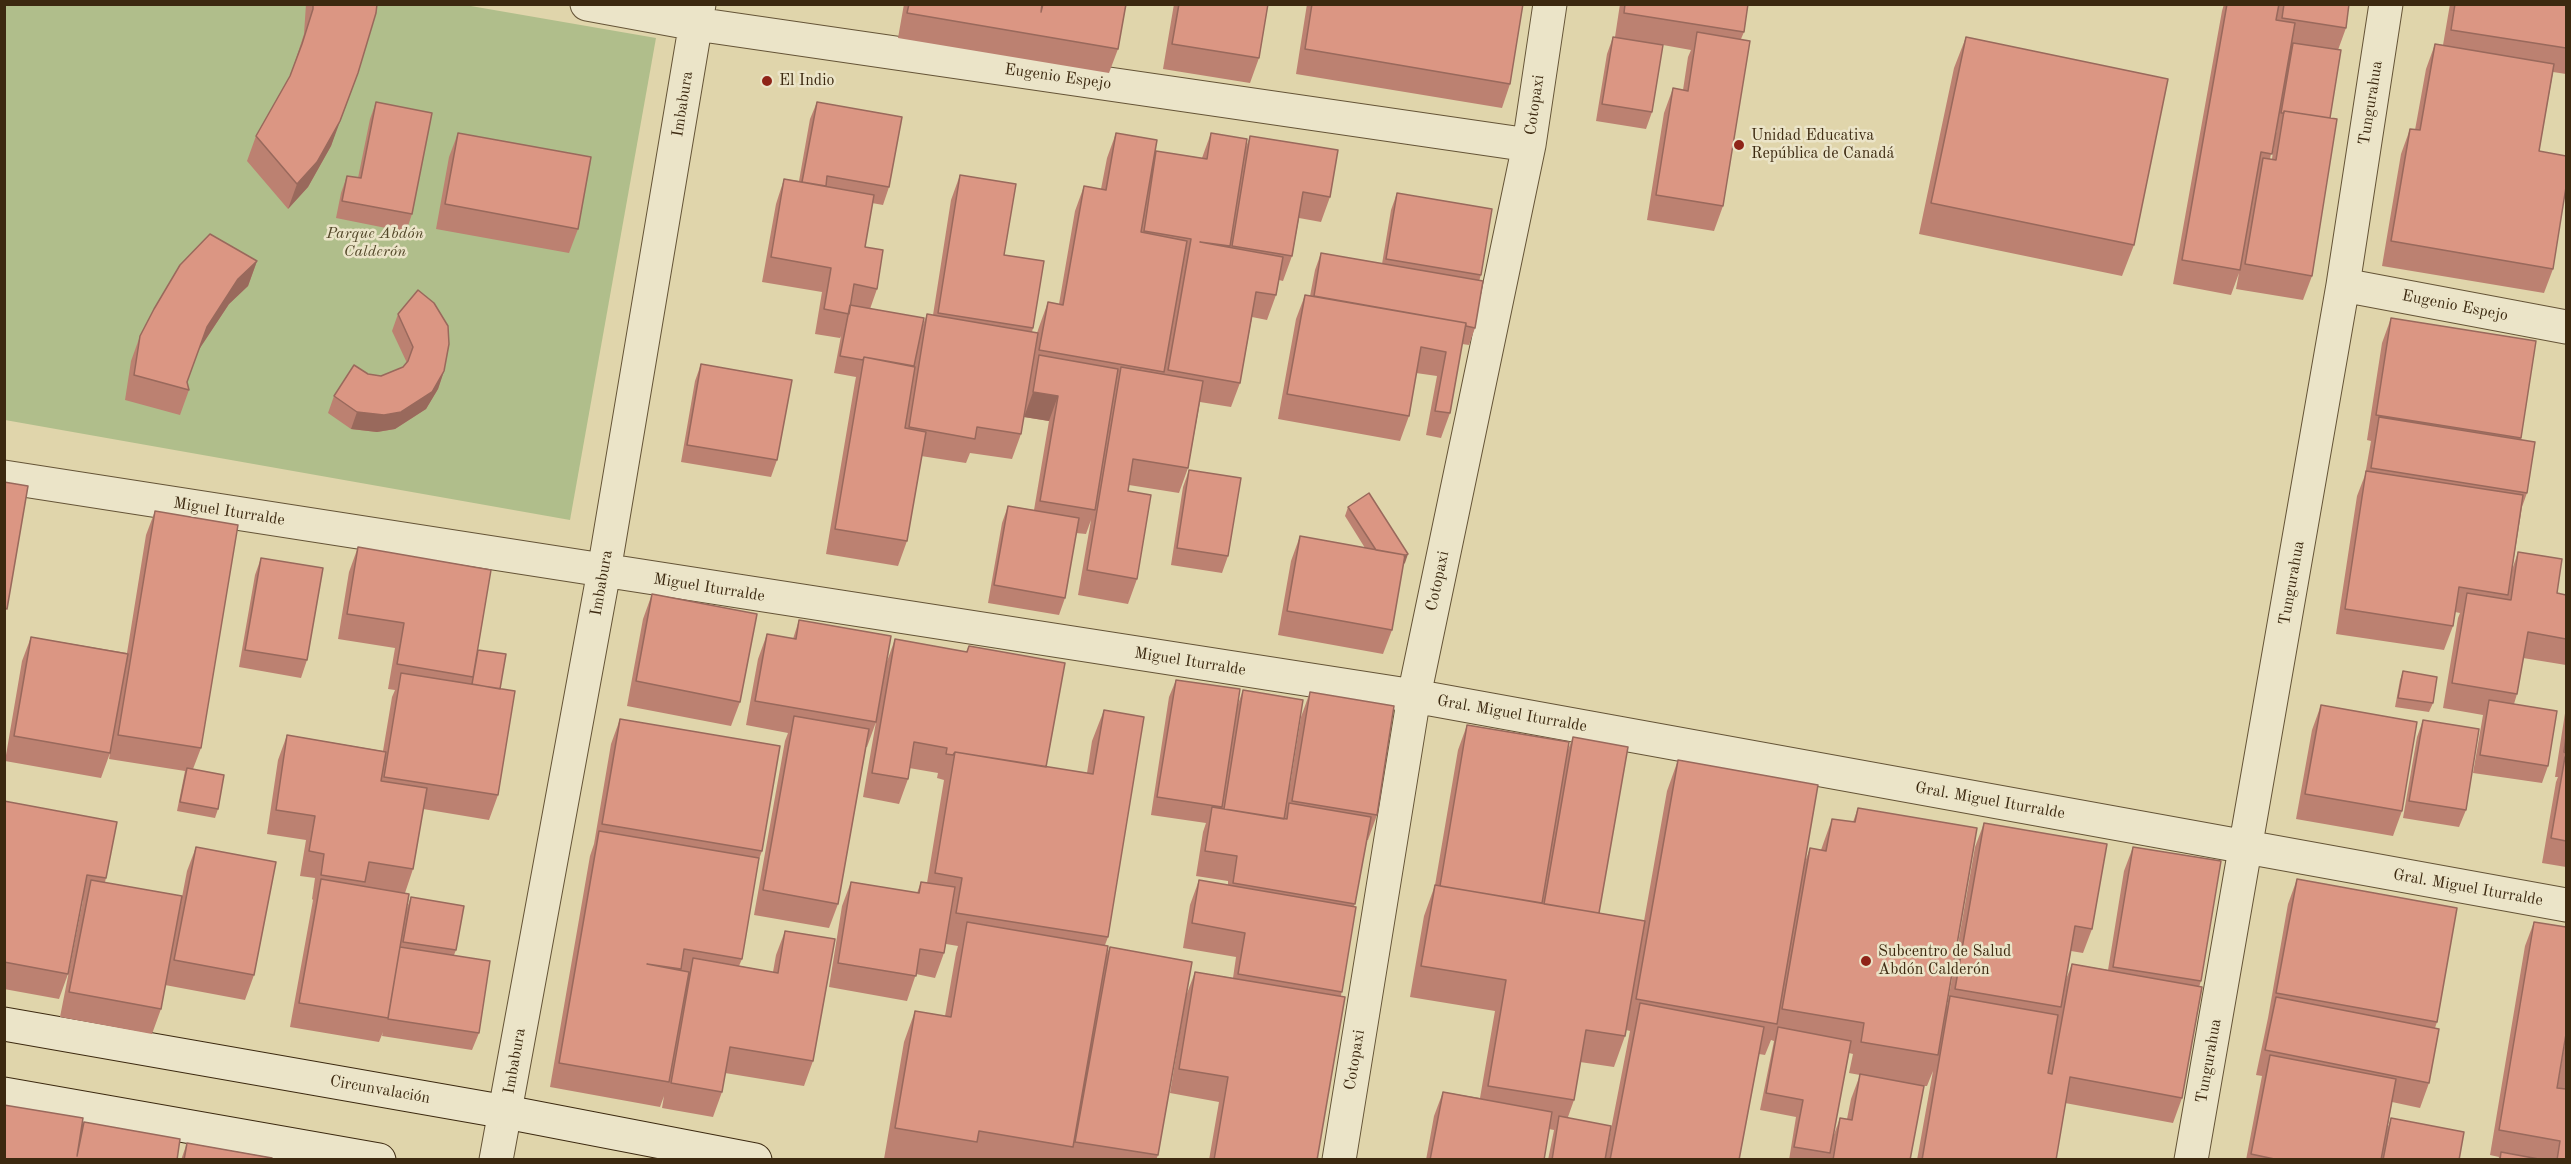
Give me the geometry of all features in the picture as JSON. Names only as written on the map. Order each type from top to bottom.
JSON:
[{"type":"street","name":"Eugenio Espejo","points":[[587,4],[698,14],[1529,145]]},
{"type":"street","name":"Cotopaxi","points":[[1339,1160],[1414,696],[1529,145],[1550,4]]},
{"type":"street","name":"Tungurahua","points":[[2192,1160],[2343,285],[2386,4]]},
{"type":"street","name":"Imbabura","points":[[496,1160],[604,571],[698,14]]},
{"type":"street","name":"Eugenio Espejo","points":[[2343,285],[2566,327]]},
{"type":"street","name":"Miguel Iturralde","points":[[4,477],[1414,696]]},
{"type":"street","name":"Gral. Miguel Iturralde","points":[[1414,696],[2566,905]]},
{"type":"street","name":"Circunvalación","points":[[4,1024],[506,1112],[756,1160]]},
{"type":"street","points":[[4,1094],[379,1160]]},
{"type":"green space","name":"Parque Abdón Calderón","points":[[5,5],[465,5],[656,38],[570,520],[5,420]]},
{"type":"building","points":[[313,4],[377,4],[358,73],[340,121],[317,162],[297,184],[256,136],[290,76]]},
{"type":"building","points":[[909,4],[1042,4],[1041,12],[1043,4],[1126,4],[1118,49],[907,13]]},
{"type":"building","points":[[1179,4],[1268,4],[1259,58],[1172,44]]},
{"type":"building","points":[[1312,4],[1523,4],[1510,84],[1305,49]]},
{"type":"building","points":[[1625,4],[1748,4],[1744,32],[1624,13]]},
{"type":"building","points":[[2227,4],[2279,4],[2276,20],[2295,23],[2272,154],[2261,152],[2240,270],[2182,260]]},
{"type":"building","points":[[2284,4],[2349,4],[2346,28],[2282,18]]},
{"type":"building","points":[[2455,4],[2566,4],[2566,48],[2451,30]]},
{"type":"building","points":[[1697,32],[1750,41],[1723,206],[1656,195],[1673,88],[1688,91]]},
{"type":"building","points":[[1613,37],[1663,45],[1652,112],[1602,104]]},
{"type":"building","points":[[1966,37],[2168,79],[2134,245],[1931,203]]},
{"type":"building","points":[[2293,43],[2341,50],[2330,118],[2284,111],[2281,113]]},
{"type":"building","points":[[2435,44],[2554,64],[2539,151],[2566,156],[2566,187],[2553,269],[2391,241],[2410,129],[2420,130]]},
{"type":"building","points":[[376,102],[432,113],[412,214],[342,201],[347,176],[361,178]]},
{"type":"building","points":[[817,102],[902,117],[889,187],[827,176],[826,186],[802,182]]},
{"type":"building","points":[[2284,111],[2337,119],[2312,276],[2245,264],[2263,158],[2276,160]]},
{"type":"building","points":[[458,133],[591,157],[578,229],[445,204]]},
{"type":"building","points":[[1116,133],[1157,140],[1141,232],[1187,241],[1164,372],[1039,350],[1048,302],[1063,305],[1084,186],[1106,190]]},
{"type":"building","points":[[1211,133],[1247,139],[1230,246],[1200,242],[1283,257],[1276,295],[1256,292],[1240,383],[1168,370],[1191,239],[1144,231],[1156,151],[1207,159]]},
{"type":"building","points":[[1250,136],[1338,150],[1330,197],[1303,192],[1292,256],[1232,246]]},
{"type":"building","points":[[960,175],[1016,184],[1004,255],[1044,261],[1033,328],[938,313]]},
{"type":"building","points":[[784,179],[874,195],[865,247],[883,250],[877,289],[854,284],[849,314],[824,309],[831,268],[771,257]]},
{"type":"building","points":[[1397,193],[1492,209],[1481,275],[1386,259]]},
{"type":"building","points":[[210,234],[257,261],[238,279],[207,327],[187,382],[189,390],[134,375],[140,336],[154,309],[180,265]]},
{"type":"building","points":[[1321,253],[1483,281],[1475,328],[1466,326],[1466,323],[1314,296]]},
{"type":"building","points":[[418,290],[434,303],[448,326],[449,344],[444,371],[432,392],[401,412],[384,415],[357,412],[334,396],[354,365],[368,374],[381,376],[403,367],[408,361],[413,347],[398,314]]},
{"type":"building","points":[[1305,295],[1466,323],[1450,413],[1435,411],[1446,352],[1421,347],[1409,416],[1287,394]]},
{"type":"building","points":[[850,305],[924,318],[914,366],[864,357],[863,360],[840,356]]},
{"type":"building","points":[[927,314],[1038,333],[1021,434],[977,427],[975,439],[909,427]]},
{"type":"building","points":[[2391,318],[2536,341],[2521,438],[2376,415]]},
{"type":"building","points":[[1039,355],[1118,369],[1095,510],[1040,501],[1058,396],[1033,392]]},
{"type":"building","points":[[864,357],[915,367],[905,428],[926,432],[907,541],[835,529]]},
{"type":"building","points":[[701,364],[792,380],[777,460],[687,445]]},
{"type":"building","points":[[1121,367],[1203,381],[1188,468],[1133,459],[1128,491],[1151,495],[1137,579],[1087,570]]},
{"type":"building","points":[[2379,417],[2535,442],[2527,493],[2371,468]]},
{"type":"building","points":[[1189,470],[1241,478],[1228,556],[1177,548]]},
{"type":"building","points":[[2366,471],[2523,495],[2508,595],[2459,587],[2453,626],[2345,609]]},
{"type":"building","points":[[4,482],[28,486],[7,609],[4,608]]},
{"type":"building","points":[[1369,493],[1408,554],[1404,556],[1376,550],[1348,507]]},
{"type":"building","points":[[1008,506],[1079,518],[1065,598],[994,585]]},
{"type":"building","points":[[155,511],[238,525],[201,748],[118,735]]},
{"type":"building","points":[[1300,536],[1405,555],[1392,630],[1287,611]]},
{"type":"building","points":[[358,547],[491,570],[473,677],[397,664],[404,623],[347,614]]},
{"type":"building","points":[[2518,552],[2562,559],[2557,593],[2566,595],[2566,639],[2528,632],[2517,694],[2452,683],[2467,593],[2511,600]]},
{"type":"building","points":[[261,558],[323,568],[307,660],[245,650]]},
{"type":"building","points":[[652,594],[757,614],[740,702],[636,681]]},
{"type":"building","points":[[799,620],[891,636],[876,722],[755,701],[767,634],[796,639]]},
{"type":"building","points":[[31,637],[128,654],[110,753],[14,736]]},
{"type":"building","points":[[895,639],[967,652],[969,646],[1065,663],[1046,767],[955,752],[953,755],[946,754],[947,748],[914,742],[908,779],[872,773]]},
{"type":"building","points":[[478,650],[506,654],[500,689],[472,684]]},
{"type":"building","points":[[2403,671],[2437,677],[2433,703],[2398,698]]},
{"type":"building","points":[[401,673],[515,691],[498,795],[384,777]]},
{"type":"building","points":[[1176,680],[1240,689],[1222,807],[1157,797]]},
{"type":"building","points":[[1243,690],[1303,700],[1284,819],[1224,809]]},
{"type":"building","points":[[1310,692],[1394,706],[1377,815],[1292,801]]},
{"type":"building","points":[[2489,700],[2557,711],[2548,766],[2480,755]]},
{"type":"building","points":[[2321,705],[2417,722],[2402,811],[2305,794]]},
{"type":"building","points":[[1104,710],[1144,717],[1108,937],[956,913],[962,878],[935,873],[955,752],[1093,774]]},
{"type":"building","points":[[794,716],[869,729],[838,904],[763,890]]},
{"type":"building","points":[[620,719],[780,746],[762,851],[602,824]]},
{"type":"building","points":[[2423,720],[2479,729],[2466,810],[2409,801]]},
{"type":"building","points":[[1467,725],[1569,742],[1542,903],[1440,886]]},
{"type":"building","points":[[287,735],[386,752],[381,781],[427,788],[413,869],[369,862],[365,882],[321,875],[324,854],[309,851],[315,816],[276,810]]},
{"type":"building","points":[[1573,737],[1628,747],[1599,913],[1544,904]]},
{"type":"building","points":[[2566,758],[2566,841],[2551,838]]},
{"type":"building","points":[[1678,760],[1818,785],[1777,1024],[1636,999]]},
{"type":"building","points":[[187,768],[224,775],[218,809],[180,802]]},
{"type":"building","points":[[4,801],[117,822],[106,878],[87,875],[68,974],[4,962]]},
{"type":"building","points":[[1289,803],[1371,817],[1355,904],[1233,883],[1237,856],[1205,851],[1212,807],[1287,819]]},
{"type":"building","name":"Subcentro de Salud Abdón Calderón","points":[[1858,808],[1977,828],[1938,1055],[1861,1042],[1864,1023],[1782,1009],[1810,848],[1826,851],[1832,819],[1855,822]]},
{"type":"building","points":[[1984,823],[2107,844],[2092,929],[2075,926],[2061,1007],[1955,989]]},
{"type":"building","points":[[599,831],[759,858],[742,959],[684,949],[681,969],[647,964],[689,972],[669,1082],[559,1063]]},
{"type":"building","points":[[196,847],[276,862],[254,975],[174,960]]},
{"type":"building","points":[[2133,847],[2221,861],[2201,981],[2113,967]]},
{"type":"building","points":[[321,879],[409,894],[388,1018],[299,1003]]},
{"type":"building","points":[[2297,879],[2457,908],[2437,1022],[2276,993]]},
{"type":"building","points":[[91,880],[182,896],[161,1009],[69,992]]},
{"type":"building","points":[[1199,880],[1356,907],[1342,992],[1238,974],[1245,933],[1192,923]]},
{"type":"building","points":[[851,882],[919,893],[921,882],[955,887],[944,953],[920,949],[916,976],[838,963]]},
{"type":"building","points":[[1435,885],[1645,921],[1625,1036],[1586,1030],[1574,1100],[1488,1086],[1506,980],[1421,966]]},
{"type":"building","points":[[411,897],[464,906],[456,950],[403,942]]},
{"type":"building","points":[[967,922],[1108,946],[1073,1147],[979,1131],[977,1142],[895,1128],[915,1011],[951,1017]]},
{"type":"building","points":[[2534,922],[2566,927],[2566,1034],[2557,1088],[2566,1089],[2566,1160],[2557,1160],[2560,1141],[2499,1130]]},
{"type":"building","points":[[785,931],[835,939],[813,1061],[730,1047],[722,1092],[671,1083],[693,958],[778,973]]},
{"type":"building","points":[[400,947],[490,961],[479,1033],[388,1019]]},
{"type":"building","points":[[1110,947],[1192,962],[1158,1155],[1075,1142]]},
{"type":"building","points":[[2072,964],[2202,987],[2182,1098],[2070,1077],[2056,1160],[1922,1160],[1950,996],[2058,1015],[2048,1073],[2052,1074]]},
{"type":"building","points":[[1195,972],[1345,997],[1317,1160],[1214,1160],[1228,1077],[1179,1069]]},
{"type":"building","points":[[2276,997],[2439,1029],[2429,1083],[2265,1050]]},
{"type":"building","points":[[1640,1003],[1764,1027],[1739,1160],[1610,1160]]},
{"type":"building","points":[[1778,1027],[1851,1041],[1830,1153],[1794,1147],[1803,1100],[1766,1093]]},
{"type":"building","points":[[2270,1055],[2396,1079],[2381,1160],[2279,1160],[2251,1154]]},
{"type":"building","points":[[1860,1074],[1924,1086],[1910,1160],[1833,1160],[1840,1118],[1852,1120]]},
{"type":"building","points":[[1443,1092],[1552,1112],[1544,1160],[1430,1160]]},
{"type":"building","points":[[4,1105],[83,1118],[77,1156],[84,1122],[180,1139],[177,1160],[4,1160]]},
{"type":"building","points":[[1559,1116],[1611,1126],[1605,1160],[1552,1160]]},
{"type":"building","points":[[2391,1118],[2464,1132],[2459,1160],[2383,1160]]},
{"type":"building","points":[[187,1143],[272,1158],[272,1160],[184,1160]]},
{"type":"building","points":[[2501,1152],[2544,1160],[2500,1160]]},
{"type":"place","name":"El Indio","points":[[767,81]]},
{"type":"place","name":"Unidad Educativa República de Canadá","points":[[1739,145]]},
{"type":"place","name":"Subcentro de Salud Abdón Calderón","points":[[1866,961]]}]
